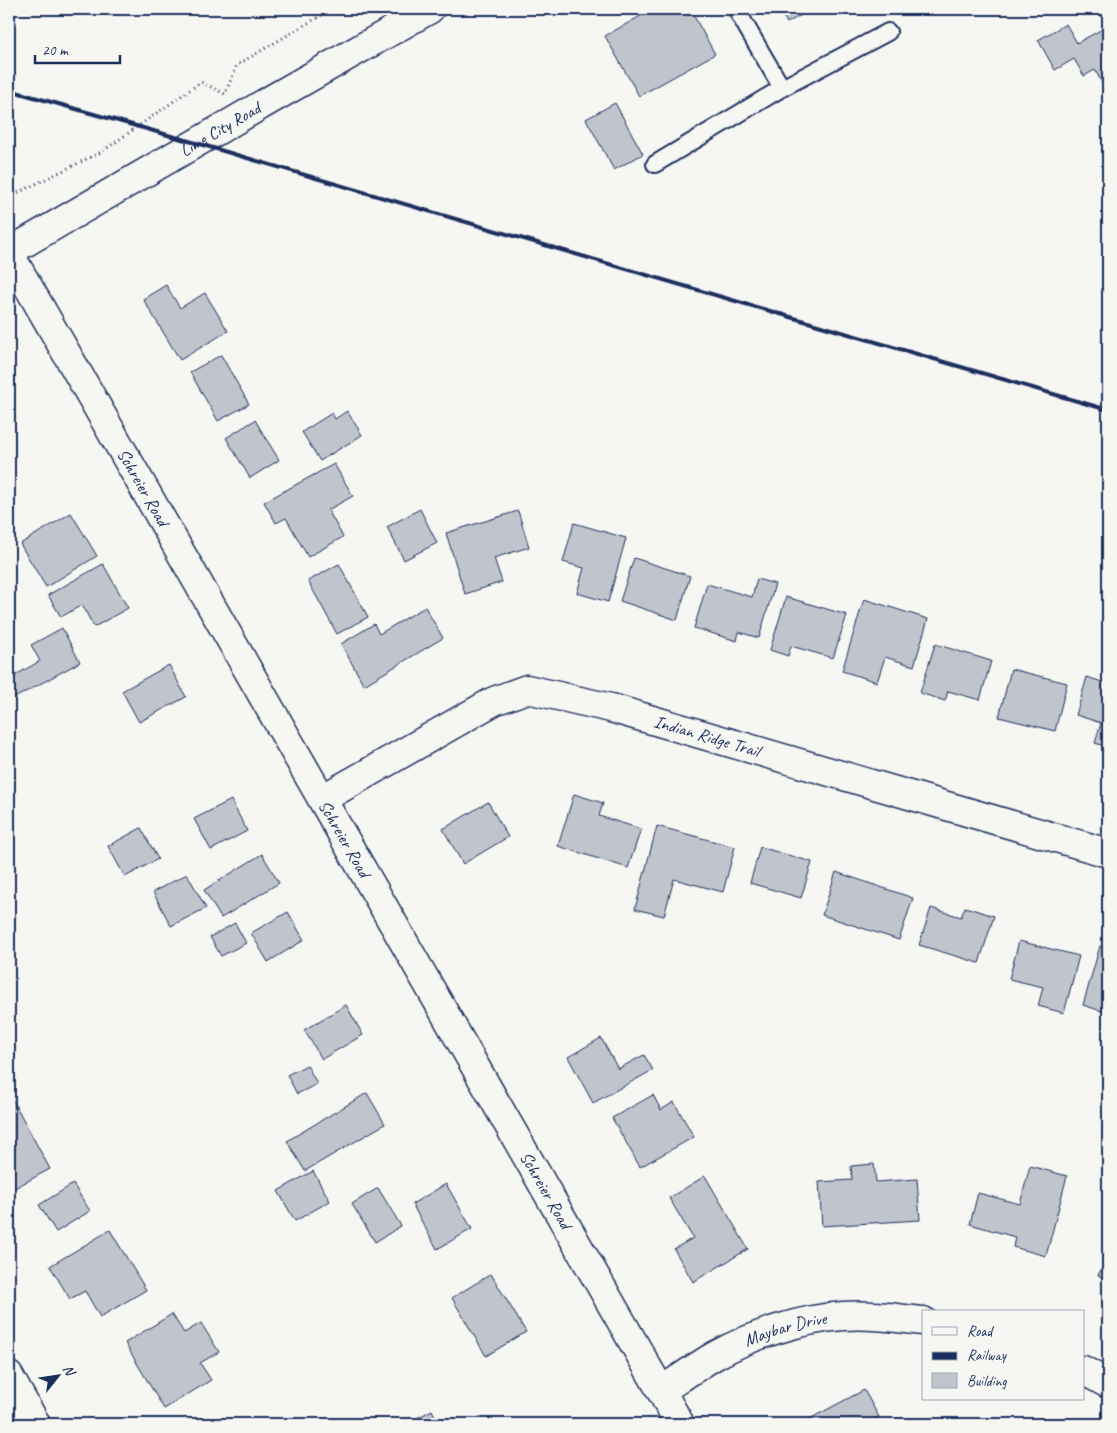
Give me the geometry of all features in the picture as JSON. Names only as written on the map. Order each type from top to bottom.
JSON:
[{"type":"street","name":"Lime City Road","points":[[9,253],[278,95],[430,9]]},
{"type":"street","name":"Schreier Road","points":[[9,253],[680,1424]]},
{"type":"street","name":"Indian Ridge Trail","points":[[322,799],[494,701],[527,689],[611,708],[1108,853]]},
{"type":"street","name":"Maybar Drive","points":[[660,1390],[716,1355],[756,1337],[799,1323],[842,1316],[886,1316],[922,1321]]},
{"type":"street","points":[[1084,1370],[1108,1384]]},
{"type":"street","points":[[9,1376],[36,1424]]},
{"type":"lane","points":[[736,9],[782,88]]},
{"type":"lane","points":[[655,164],[782,88],[888,32]]},
{"type":"path","points":[[9,197],[103,152],[201,82],[225,94],[238,65],[332,9]]},
{"type":"building","points":[[653,9],[690,9],[715,54],[639,96],[605,36]]},
{"type":"building","points":[[779,9],[812,9],[787,23]]},
{"type":"building","points":[[1066,24],[1077,43],[1108,26],[1108,94],[1095,70],[1084,76],[1074,59],[1055,70],[1038,40]]},
{"type":"building","points":[[615,103],[643,154],[614,170],[586,119]]},
{"type":"building","points":[[166,285],[180,308],[205,293],[228,331],[180,360],[143,299]]},
{"type":"building","points":[[221,355],[249,404],[218,421],[190,372]]},
{"type":"building","points":[[347,411],[362,435],[320,461],[302,432],[332,413],[335,419]]},
{"type":"building","points":[[255,420],[279,460],[250,478],[226,438]]},
{"type":"building","points":[[334,464],[353,496],[328,510],[343,537],[308,557],[286,518],[276,523],[264,502]]},
{"type":"building","points":[[420,509],[437,543],[404,560],[387,527]]},
{"type":"building","points":[[518,511],[529,547],[494,558],[502,582],[465,594],[446,533]]},
{"type":"building","points":[[71,513],[97,556],[46,587],[20,544]]},
{"type":"building","points":[[574,523],[626,538],[608,602],[577,593],[584,568],[563,562]]},
{"type":"building","points":[[634,558],[690,576],[677,620],[620,601]]},
{"type":"building","points":[[103,564],[128,608],[94,627],[82,605],[61,617],[48,595]]},
{"type":"building","points":[[339,564],[368,617],[337,634],[308,581]]},
{"type":"building","points":[[757,579],[775,584],[759,638],[739,632],[737,641],[694,628],[707,584],[752,597]]},
{"type":"building","points":[[786,597],[847,615],[833,658],[791,646],[788,656],[770,650]]},
{"type":"building","points":[[864,599],[928,619],[914,666],[885,657],[877,682],[842,671]]},
{"type":"building","points":[[425,607],[443,638],[364,685],[341,644],[374,624],[379,634]]},
{"type":"building","points":[[62,628],[80,662],[9,701],[9,679],[40,661],[31,645]]},
{"type":"building","points":[[935,644],[991,661],[980,700],[948,691],[945,701],[920,693]]},
{"type":"building","points":[[169,665],[186,697],[139,722],[122,691]]},
{"type":"building","points":[[1011,669],[1067,683],[1055,731],[999,717]]},
{"type":"building","points":[[1087,677],[1108,684],[1108,747],[1095,743],[1101,723],[1076,715]]},
{"type":"building","points":[[574,794],[603,803],[599,816],[641,829],[628,868],[558,846]]},
{"type":"building","points":[[231,800],[247,831],[211,850],[194,819]]},
{"type":"building","points":[[488,802],[508,837],[463,864],[443,829]]},
{"type":"building","points":[[657,826],[735,847],[723,892],[674,879],[664,916],[635,909]]},
{"type":"building","points":[[141,828],[158,859],[125,877],[108,846]]},
{"type":"building","points":[[760,847],[812,862],[801,898],[750,883]]},
{"type":"building","points":[[262,854],[279,883],[221,918],[204,890]]},
{"type":"building","points":[[836,872],[913,898],[899,940],[822,915]]},
{"type":"building","points":[[187,874],[206,908],[171,926],[153,892]]},
{"type":"building","points":[[965,907],[994,916],[979,963],[919,945],[931,908],[961,917]]},
{"type":"building","points":[[288,912],[304,940],[268,962],[251,933]]},
{"type":"building","points":[[235,923],[246,943],[221,956],[210,937]]},
{"type":"building","points":[[1019,941],[1079,956],[1064,1013],[1038,1006],[1043,987],[1009,979]]},
{"type":"building","points":[[1100,946],[1108,948],[1108,1013],[1083,1005]]},
{"type":"building","points":[[346,1005],[363,1035],[322,1059],[304,1030]]},
{"type":"building","points":[[601,1038],[618,1069],[644,1055],[653,1070],[593,1103],[568,1057]]},
{"type":"building","points":[[307,1065],[317,1084],[297,1094],[287,1075]]},
{"type":"building","points":[[9,1093],[50,1169],[9,1191]]},
{"type":"building","points":[[367,1093],[385,1124],[305,1171],[287,1141]]},
{"type":"building","points":[[653,1095],[661,1110],[674,1102],[694,1137],[640,1167],[612,1118]]},
{"type":"building","points":[[874,1164],[876,1182],[917,1179],[920,1220],[822,1226],[819,1182],[852,1180],[851,1166]]},
{"type":"building","points":[[1030,1166],[1067,1176],[1046,1256],[1013,1247],[1015,1237],[970,1224],[978,1193],[1020,1204]]},
{"type":"building","points":[[313,1171],[330,1201],[295,1221],[278,1191]]},
{"type":"building","points":[[705,1176],[748,1249],[693,1282],[674,1249],[693,1238],[669,1198]]},
{"type":"building","points":[[73,1184],[90,1211],[56,1232],[39,1205]]},
{"type":"building","points":[[446,1184],[472,1229],[437,1249],[412,1204]]},
{"type":"building","points":[[378,1188],[401,1226],[375,1242],[352,1204]]},
{"type":"building","points":[[110,1230],[146,1290],[100,1317],[85,1291],[70,1299],[50,1266]]},
{"type":"building","points":[[1108,1258],[1108,1281],[1098,1275]]},
{"type":"building","points":[[491,1274],[526,1332],[486,1356],[452,1298]]},
{"type":"building","points":[[172,1314],[184,1333],[201,1323],[219,1352],[200,1363],[211,1380],[164,1409],[125,1343]]},
{"type":"building","points":[[864,1390],[879,1417],[864,1424],[800,1424]]},
{"type":"building","points":[[432,1410],[439,1424],[406,1424]]},
{"type":"railway","points":[[9,90],[1108,410]]}]
